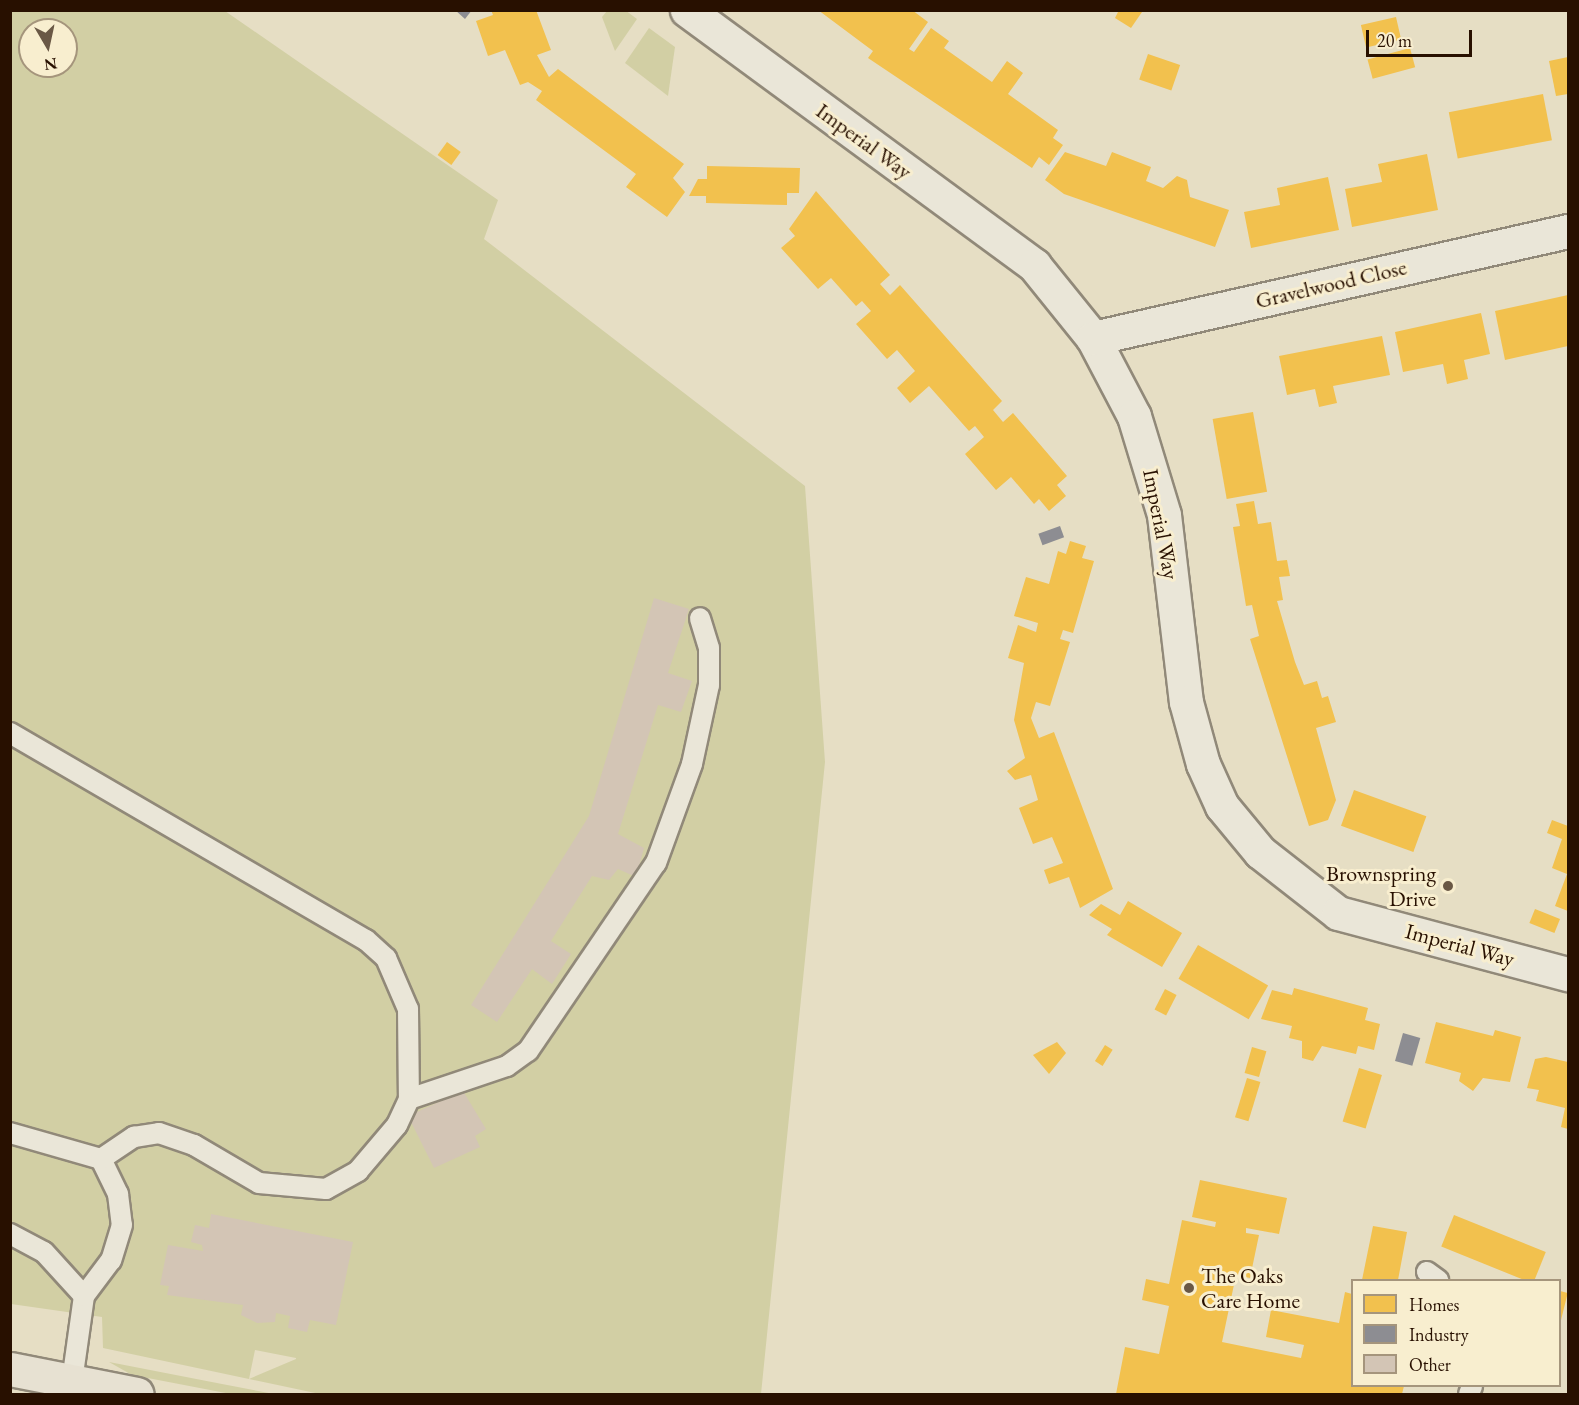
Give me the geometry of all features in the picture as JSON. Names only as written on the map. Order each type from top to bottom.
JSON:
[{"type":"highway","points":[[10,1369],[137,1395]]},
{"type":"street","name":"Imperial Way","points":[[687,10],[1034,265],[1093,338],[1134,416],[1151,465],[1164,515],[1186,702],[1203,765],[1222,806],[1260,852],[1338,913],[1569,974]]},
{"type":"street","name":"Gravelwood Close","points":[[1093,338],[1569,231]]},
{"type":"lane","points":[[409,1099],[507,1066],[528,1051],[582,965],[645,885],[692,764],[709,685],[709,648],[700,618]]},
{"type":"lane","points":[[10,733],[366,940],[401,983],[408,1009],[409,1099],[397,1125],[358,1171],[326,1189],[259,1184],[194,1145],[159,1133],[134,1137],[101,1159]]},
{"type":"lane","points":[[10,1133],[101,1159],[118,1194],[122,1225],[111,1260],[84,1296],[72,1382]]},
{"type":"lane","points":[[10,1234],[44,1252],[84,1296]]},
{"type":"shaded area","points":[[625,10],[637,19],[615,51],[602,17],[607,11]]},
{"type":"shaded area","points":[[11,11],[225,11],[498,200],[484,239],[805,486],[825,762],[761,1394],[320,1394],[249,1379],[103,1348],[102,1317],[11,1304]],"holes":[[[255,1350],[296,1358],[296,1359],[249,1379]]]},
{"type":"shaded area","points":[[649,28],[675,47],[668,96],[625,63]]},
{"type":"shaded area","points":[[109,1362],[274,1394],[231,1394],[132,1375]]},
{"type":"building: Homes","points":[[491,10],[536,10],[551,50],[537,55],[549,77],[558,69],[684,164],[673,178],[685,192],[667,217],[626,187],[636,174],[536,100],[542,91],[528,82],[520,85],[505,50],[488,56],[476,21],[493,15]]},
{"type":"building: Homes","points":[[818,10],[912,10],[928,22],[909,49],[914,52],[931,28],[949,41],[944,48],[992,82],[1007,61],[1023,73],[1008,94],[1058,130],[1053,138],[1063,145],[1049,165],[1039,157],[1032,168],[868,58],[873,51]]},
{"type":"building: Homes","points":[[1119,10],[1140,10],[1142,12],[1131,28],[1115,18]]},
{"type":"building: Homes","points":[[1396,17],[1401,39],[1366,48],[1361,25]]},
{"type":"building: Homes","points":[[1410,48],[1415,67],[1373,79],[1367,59]]},
{"type":"building: Homes","points":[[1148,54],[1180,65],[1171,91],[1139,80]]},
{"type":"building: Homes","points":[[1568,57],[1568,94],[1556,96],[1549,61]]},
{"type":"building: Homes","points":[[1543,94],[1552,140],[1458,158],[1449,112]]},
{"type":"building: Homes","points":[[447,142],[461,152],[451,165],[438,155]]},
{"type":"building: Homes","points":[[1065,152],[1106,166],[1112,152],[1151,167],[1146,181],[1163,188],[1177,176],[1187,180],[1190,197],[1229,210],[1215,247],[1064,194],[1045,180]]},
{"type":"building: Homes","points":[[1427,154],[1438,210],[1352,227],[1345,189],[1382,182],[1378,164]]},
{"type":"building: Homes","points":[[707,166],[800,168],[799,193],[787,193],[787,205],[706,203],[706,196],[689,196],[698,179],[707,179]]},
{"type":"building: Homes","points":[[1328,177],[1339,230],[1251,248],[1244,212],[1280,205],[1277,188]]},
{"type":"building: Homes","points":[[816,191],[890,275],[880,284],[890,295],[900,285],[1002,401],[993,410],[1003,422],[1013,413],[1067,476],[1057,485],[1066,496],[1049,511],[1039,499],[1034,504],[1011,477],[996,490],[965,454],[984,437],[975,426],[969,431],[929,386],[910,403],[897,388],[915,371],[897,350],[887,359],[856,324],[871,311],[862,301],[856,306],[831,278],[818,289],[781,248],[795,236],[789,229]]},
{"type":"building: Homes","points":[[1568,295],[1568,346],[1505,360],[1495,311]]},
{"type":"building: Homes","points":[[1481,313],[1490,354],[1464,360],[1468,379],[1447,384],[1443,364],[1403,372],[1395,332]]},
{"type":"building: Homes","points":[[1382,336],[1390,375],[1333,386],[1337,403],[1319,407],[1315,389],[1287,395],[1279,356]]},
{"type":"building: Homes","points":[[1253,412],[1267,492],[1227,499],[1213,419]]},
{"type":"building: Homes","points":[[1254,501],[1258,524],[1271,522],[1277,561],[1287,560],[1290,576],[1279,577],[1283,600],[1277,601],[1295,662],[1304,685],[1317,681],[1322,698],[1328,696],[1336,722],[1316,728],[1336,800],[1328,820],[1309,826],[1250,639],[1259,636],[1252,605],[1246,606],[1233,527],[1240,526],[1236,504]]},
{"type":"building: Homes","points":[[1070,541],[1086,546],[1082,558],[1094,561],[1073,633],[1063,630],[1060,639],[1070,642],[1050,706],[1036,702],[1031,718],[1039,738],[1054,732],[1113,889],[1080,908],[1069,877],[1049,884],[1044,870],[1063,863],[1052,837],[1033,844],[1019,808],[1038,800],[1031,775],[1015,780],[1007,771],[1025,758],[1014,720],[1024,663],[1008,658],[1018,625],[1036,632],[1038,623],[1014,616],[1026,577],[1049,584],[1058,551],[1066,554]]},
{"type":"building: Homes","points":[[1354,790],[1426,816],[1413,852],[1341,826]]},
{"type":"building: Homes","points":[[1552,820],[1568,826],[1568,911],[1555,906],[1567,874],[1552,868],[1562,839],[1547,833]]},
{"type":"building: Homes","points":[[1128,901],[1182,933],[1162,967],[1107,935],[1112,929],[1089,915],[1101,904],[1120,915]]},
{"type":"building: Homes","points":[[1535,909],[1560,919],[1554,933],[1529,923]]},
{"type":"building: Homes","points":[[1198,945],[1268,986],[1249,1019],[1178,979]]},
{"type":"building: Homes","points":[[1294,988],[1368,1008],[1365,1020],[1380,1024],[1374,1050],[1358,1046],[1356,1054],[1322,1046],[1313,1061],[1302,1058],[1302,1041],[1289,1038],[1292,1026],[1261,1019],[1272,990],[1292,995]]},
{"type":"building: Homes","points":[[1165,989],[1177,995],[1166,1015],[1155,1009]]},
{"type":"building: Homes","points":[[1436,1022],[1493,1036],[1495,1030],[1521,1037],[1510,1082],[1483,1078],[1473,1091],[1459,1081],[1461,1073],[1425,1063]]},
{"type":"building: Homes","points":[[1057,1042],[1066,1053],[1049,1074],[1033,1055]]},
{"type":"building: Homes","points":[[1105,1045],[1113,1050],[1103,1066],[1095,1061]]},
{"type":"building: Homes","points":[[1252,1047],[1266,1051],[1259,1077],[1245,1073]]},
{"type":"building: Homes","points":[[1546,1057],[1568,1062],[1568,1129],[1561,1127],[1565,1108],[1536,1101],[1539,1090],[1527,1088],[1535,1059]]},
{"type":"building: Homes","points":[[1359,1068],[1382,1075],[1366,1129],[1343,1122]]},
{"type":"building: Homes","points":[[1247,1078],[1260,1082],[1248,1121],[1235,1117]]},
{"type":"building: Homes","name":"The Oaks Care Home","points":[[1200,1180],[1287,1198],[1279,1234],[1246,1228],[1246,1233],[1259,1235],[1250,1278],[1236,1275],[1222,1342],[1301,1358],[1304,1345],[1266,1337],[1271,1310],[1339,1323],[1345,1292],[1351,1294],[1351,1387],[1404,1387],[1402,1394],[1116,1394],[1125,1347],[1159,1354],[1169,1306],[1142,1300],[1146,1279],[1169,1284],[1182,1220],[1215,1227],[1216,1222],[1192,1217]]},
{"type":"building: Homes","points":[[1454,1215],[1546,1252],[1535,1279],[1522,1279],[1441,1247]]},
{"type":"building: Homes","name":"The Oaks Care Home","points":[[1373,1226],[1407,1232],[1398,1279],[1362,1279]]},
{"type":"building: Homes","points":[[1561,1291],[1568,1293],[1561,1320]]},
{"type":"building: Industry","points":[[455,10],[472,10],[465,19]]},
{"type":"building: Industry","points":[[1060,526],[1064,537],[1042,545],[1038,534]]},
{"type":"building: Industry","points":[[1403,1033],[1420,1038],[1412,1066],[1395,1061]]},
{"type":"building: Other","points":[[654,598],[689,609],[668,673],[692,681],[681,712],[658,705],[618,834],[644,848],[636,877],[618,869],[609,880],[592,876],[551,941],[571,954],[552,984],[532,969],[497,1022],[471,1005],[589,816]]},
{"type":"building: Other","points":[[463,1091],[486,1129],[475,1136],[480,1147],[434,1168],[408,1116]]},
{"type":"building: Other","points":[[211,1214],[353,1242],[336,1325],[310,1320],[307,1332],[288,1328],[290,1316],[276,1313],[275,1322],[257,1323],[241,1315],[243,1305],[167,1295],[169,1286],[160,1285],[168,1245],[203,1251],[202,1245],[191,1242],[195,1225],[209,1228]]},
{"type":"place","name":"Brownspring Drive","points":[[1448,886]]},
{"type":"place","name":"The Oaks Care Home","points":[[1189,1288]]}]
